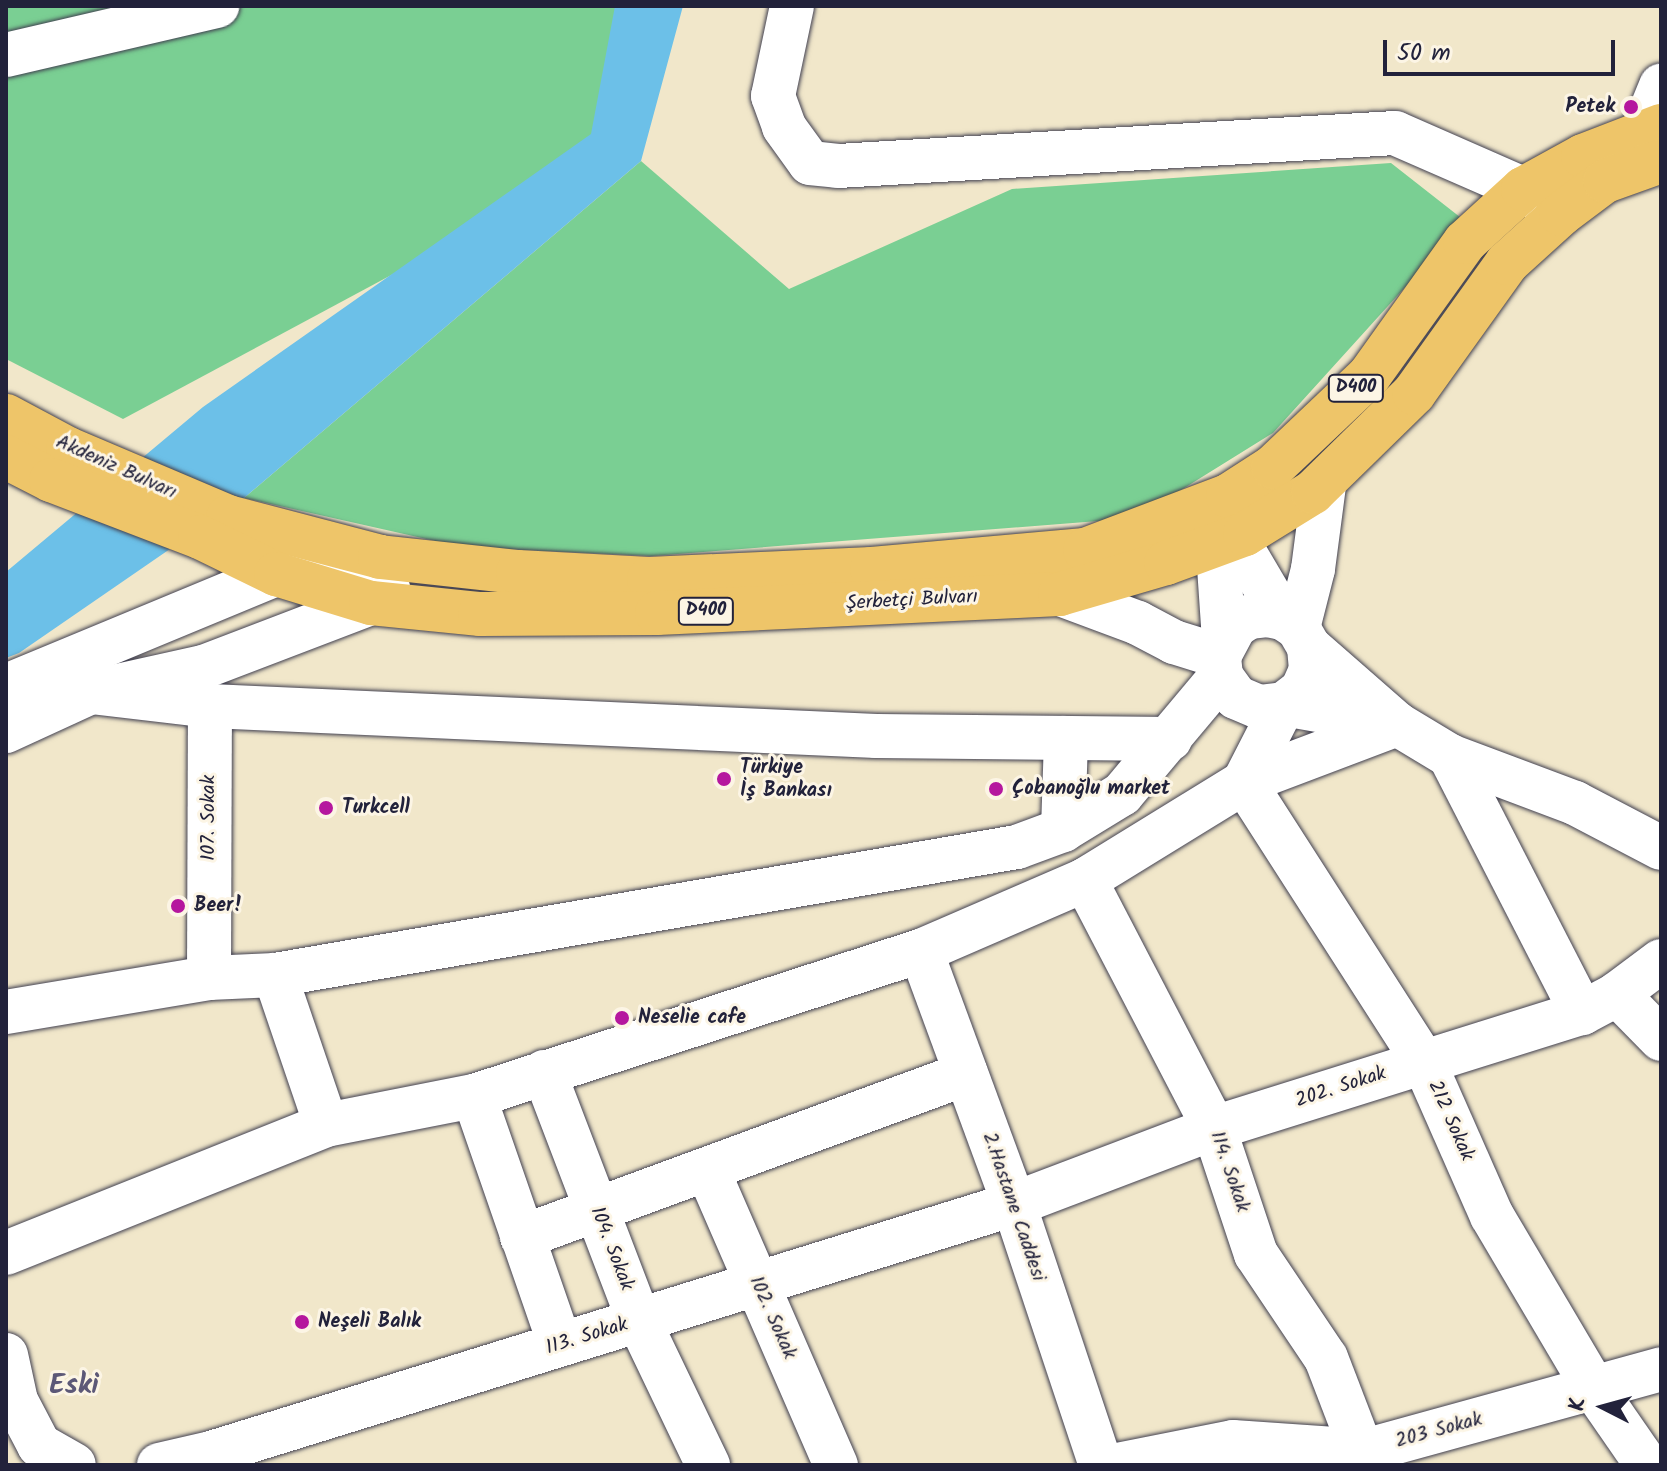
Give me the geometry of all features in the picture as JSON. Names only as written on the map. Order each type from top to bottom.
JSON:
[{"type":"highway","name":"D400","points":[[1523,189],[1583,156],[1655,139],[1653,161],[1605,181],[1561,214]]},
{"type":"highway","name":"Şerbetçi Bulvarı","points":[[214,527],[380,557],[518,572],[649,579],[872,569],[1085,550],[1222,528],[1273,467],[1369,376],[1465,242],[1523,189]]},
{"type":"highway","name":"Şerbetçi Bulvarı","points":[[214,527],[276,574],[371,603],[480,614],[657,613],[1060,594],[1324,485],[1414,393],[1507,263],[1561,214]]},
{"type":"highway","name":"Akdeniz Bulvarı","points":[[6,416],[60,464]]},
{"type":"highway","name":"Akdeniz Bulvarı","points":[[6,457],[60,464],[214,527]]},
{"type":"street","points":[[6,55],[217,6]]},
{"type":"street","points":[[792,6],[773,96],[784,127],[810,163],[854,166],[1395,133],[1523,189],[1561,214]]},
{"type":"street","points":[[1655,139],[1661,86]]},
{"type":"street","points":[[1244,782],[1284,704],[1302,690],[1311,670],[1297,631],[1313,569],[1324,485]]},
{"type":"street","points":[[1222,528],[1297,631],[1397,724],[1450,756],[1575,803],[1661,848]]},
{"type":"street","points":[[1222,528],[1222,657],[1236,697],[1259,707],[1284,704],[1397,724]]},
{"type":"street","points":[[6,686],[276,574],[314,564],[380,557],[388,588],[371,603],[203,667],[91,692],[6,731]]},
{"type":"street","points":[[1060,594],[1138,623],[1174,642],[1222,657]]},
{"type":"street","points":[[6,1012],[209,978],[275,975],[1017,847],[1063,830],[1122,794],[1170,739],[1222,657],[1235,626],[1249,617],[1267,615],[1297,631]]},
{"type":"street","points":[[91,692],[210,706],[876,736],[1170,739]]},
{"type":"street","name":"107. Sokak","points":[[209,978],[210,706]]},
{"type":"street","points":[[6,1253],[326,1125],[474,1096],[921,951],[1085,880],[1244,782],[1397,724]]},
{"type":"street","points":[[1063,830],[1066,738]]},
{"type":"street","points":[[1450,756],[1599,1004],[1661,1039]]},
{"type":"street","name":"212 Sokak","points":[[1244,782],[1424,1062],[1492,1216],[1595,1390],[1647,1465]]},
{"type":"street","name":"114. Sokak","points":[[1085,880],[1214,1128],[1256,1254],[1326,1358],[1365,1458]]},
{"type":"street","name":"2.Hastane Caddesi","points":[[921,951],[1014,1204],[1101,1465]]},
{"type":"street","name":"202. Sokak","points":[[1014,1204],[1214,1128],[1599,1004],[1661,961]]},
{"type":"street","points":[[275,975],[326,1125]]},
{"type":"street","name":"104. Sokak","points":[[544,1072],[639,1321],[708,1465]]},
{"type":"street","points":[[522,1237],[966,1074]]},
{"type":"street","points":[[474,1096],[560,1345]]},
{"type":"street","name":"102. Sokak","points":[[708,1171],[836,1465]]},
{"type":"street","name":"113. Sokak","points":[[159,1465],[211,1453],[1014,1204]]},
{"type":"street","points":[[6,1355],[16,1401],[39,1445],[74,1465]]},
{"type":"street","name":"203 Sokak","points":[[1117,1465],[1233,1442],[1365,1458],[1661,1369]]},
{"type":"green space","points":[[6,6],[639,6],[614,114],[505,214],[123,419],[6,359]]},
{"type":"green space","points":[[641,161],[789,289],[1012,189],[1391,163],[1465,221],[1273,433],[1136,518],[652,556],[462,547],[244,498]]},
{"type":"water","points":[[615,6],[683,6],[641,161],[244,498],[19,653],[6,658],[6,572],[203,407],[591,134]]},
{"type":"place","name":"Petek","points":[[1631,107]]},
{"type":"place","name":"Türkiye İş Bankası","points":[[724,779]]},
{"type":"place","name":"Çobanoğlu market","points":[[996,789]]},
{"type":"place","name":"Turkcell","points":[[326,808]]},
{"type":"place","name":"Beer!","points":[[178,906]]},
{"type":"place","name":"Neselie cafe","points":[[622,1018]]},
{"type":"place","name":"Neşeli Balık","points":[[302,1322]]},
{"type":"district","name":"Eski","points":[[74,1386]]}]
